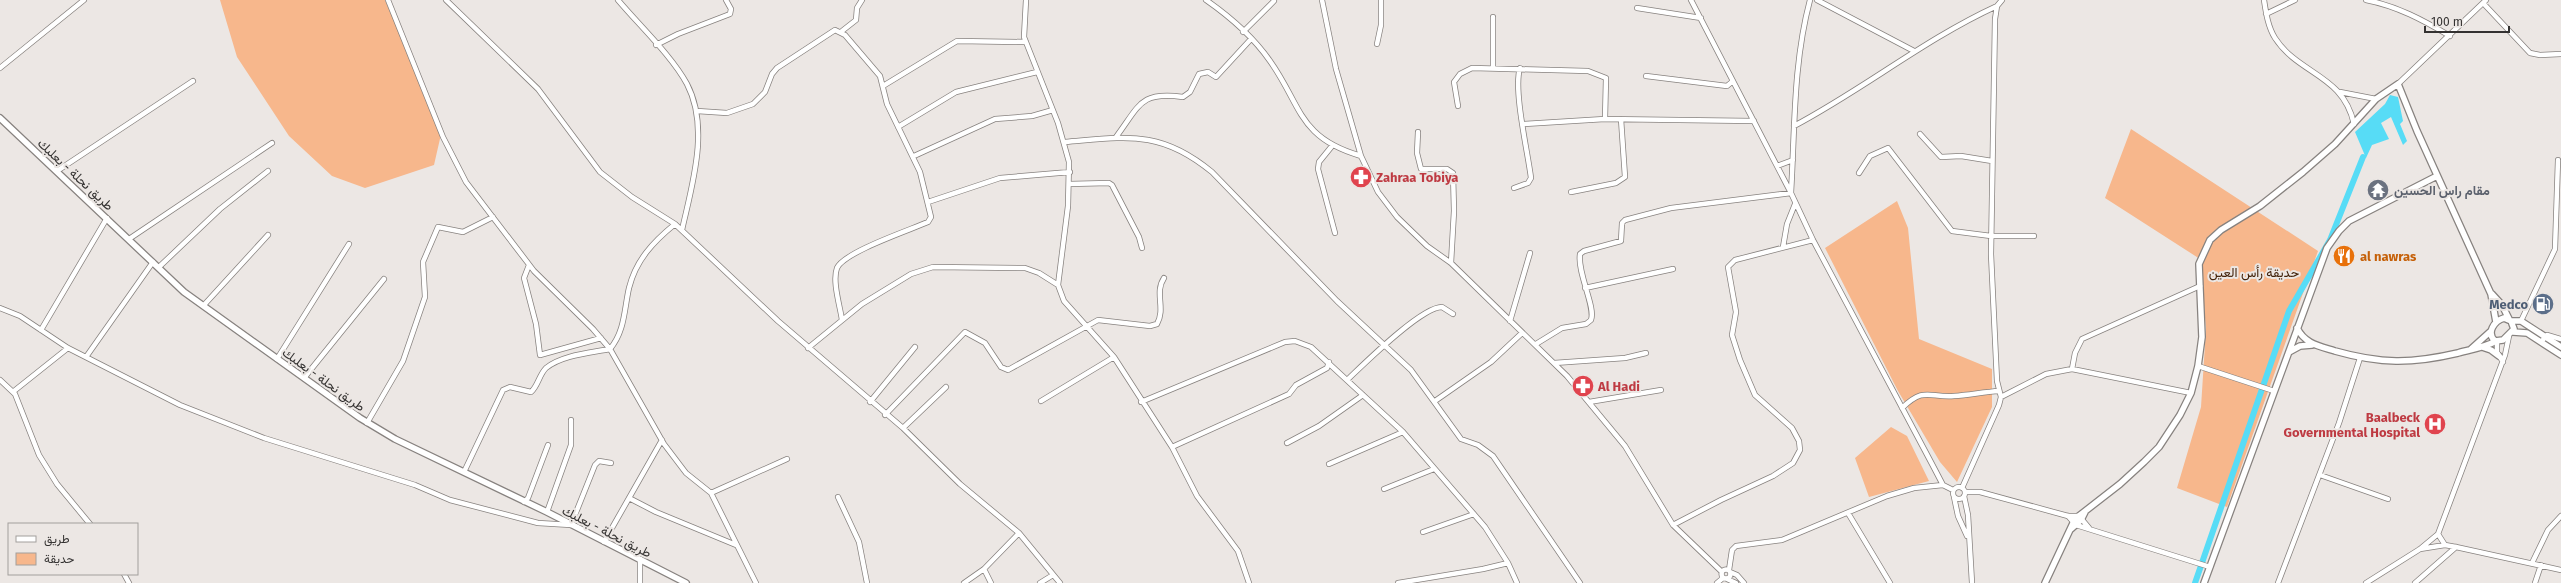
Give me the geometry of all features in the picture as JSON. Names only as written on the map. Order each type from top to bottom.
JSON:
[{"type":"street","points":[[0,68],[84,0]]},
{"type":"street","points":[[388,0],[451,155],[466,182],[529,265],[610,349],[662,440],[686,473],[711,493],[756,583]]},
{"type":"street","points":[[446,0],[538,89],[600,172],[632,197],[682,230],[808,348],[885,415],[903,428],[960,484],[1019,533],[1060,583]]},
{"type":"street","points":[[618,0],[684,79],[697,111],[695,160],[682,230]]},
{"type":"street","points":[[656,45],[678,34],[730,14],[731,9],[726,0]]},
{"type":"street","points":[[842,31],[856,20],[857,8],[862,0]]},
{"type":"street","points":[[1026,0],[1023,30],[1026,42],[1065,142],[1070,172],[1070,184],[1058,285],[1064,301],[1114,357],[1172,446],[1198,496],[1238,550],[1249,583]]},
{"type":"street","points":[[1206,0],[1243,32],[1269,60],[1297,111],[1310,128],[1332,146],[1360,156]]},
{"type":"street","points":[[1322,0],[1336,69],[1360,156],[1378,192],[1397,217],[1420,239],[1451,263],[1522,333],[1536,344],[1589,402],[1625,446],[1673,525],[1730,576],[1717,583]]},
{"type":"street","points":[[1377,44],[1381,25],[1381,0]]},
{"type":"street","points":[[1691,0],[1791,193],[1812,240],[1943,485],[1953,490]]},
{"type":"street","points":[[1791,193],[1797,68],[1802,31],[1810,0]]},
{"type":"street","points":[[1817,0],[1914,51]]},
{"type":"street","points":[[1794,126],[1826,109],[1957,24],[1997,6],[2002,0]]},
{"type":"street","points":[[2264,0],[2270,30],[2282,46],[2340,92],[2376,99]]},
{"type":"street","points":[[2266,14],[2295,0]]},
{"type":"street","points":[[2366,0],[2382,3],[2418,17],[2450,36]]},
{"type":"street","points":[[1243,32],[1274,1]]},
{"type":"street","points":[[2045,583],[2074,524],[2085,512],[2120,484],[2159,447],[2172,429],[2191,393],[2198,366],[2202,337],[2199,264],[2202,254],[2215,235],[2260,206],[2303,172],[2354,124],[2376,99],[2398,84],[2485,1],[2530,53],[2540,55],[2561,54]]},
{"type":"street","points":[[1954,497],[1960,499],[1997,412],[2000,397],[1991,236],[1997,6]]},
{"type":"street","points":[[1637,8],[1701,18]]},
{"type":"street","points":[[1493,17],[1493,67]]},
{"type":"street","points":[[697,111],[727,113],[754,104],[765,92],[772,74],[777,68],[836,30],[842,31],[878,72],[888,104],[898,127],[914,156],[931,217],[928,222],[892,236],[848,257],[839,265],[836,275],[842,320]]},
{"type":"street","points":[[1116,137],[1146,99],[1166,94],[1183,97],[1190,92],[1199,74],[1208,72],[1216,77],[1250,39]]},
{"type":"street","points":[[883,86],[958,41],[1026,42]]},
{"type":"street","points":[[1458,106],[1454,82],[1457,76],[1472,68],[1493,67],[1588,71],[1603,75],[1606,80],[1605,119]]},
{"type":"street","points":[[1514,188],[1528,183],[1531,178],[1518,79],[1520,68]]},
{"type":"street","points":[[898,127],[956,92],[1037,72]]},
{"type":"street","points":[[1646,76],[1727,86],[1733,81]]},
{"type":"street","points":[[57,171],[193,81]]},
{"type":"street","points":[[2398,84],[2437,176],[2491,294],[2496,322]]},
{"type":"street","points":[[2340,92],[2354,124]]},
{"type":"street","points":[[914,156],[995,119],[1015,115],[1032,116],[1053,110]]},
{"type":"street","name":"طريق نحلة - بعلبك","points":[[0,118],[153,262],[204,306],[367,423],[686,583]]},
{"type":"street","points":[[1524,124],[1605,119],[1754,121]]},
{"type":"street","points":[[1571,192],[1616,183],[1625,177],[1621,120]]},
{"type":"street","points":[[1418,132],[1417,153],[1421,169],[1447,169],[1453,173],[1454,211],[1451,263]]},
{"type":"street","points":[[1920,134],[1941,157],[1961,156],[1992,161]]},
{"type":"street","points":[[1065,142],[1116,137],[1154,141],[1180,150],[1198,160],[1233,192],[1283,246],[1384,346],[1411,370],[1435,401],[1461,439],[1478,445],[1493,456],[1580,583]]},
{"type":"street","points":[[129,239],[272,143]]},
{"type":"street","points":[[1332,146],[1319,162],[1318,169],[1335,233]]},
{"type":"street","points":[[1859,174],[1870,156],[1888,148],[1952,231],[1960,234],[1991,236],[2034,236]]},
{"type":"street","points":[[1777,166],[1793,160]]},
{"type":"street","points":[[2521,321],[2554,249],[2558,160]]},
{"type":"street","points":[[159,267],[220,209],[268,171]]},
{"type":"street","points":[[928,202],[1000,178],[1070,172]]},
{"type":"street","points":[[2204,583],[2272,390],[2289,352],[2328,248],[2339,231],[2366,211],[2437,176]]},
{"type":"street","points":[[1070,184],[1109,183],[1112,185],[1139,237],[1142,248]]},
{"type":"street","points":[[1536,344],[1562,328],[1586,324],[1591,320],[1592,314],[1580,264],[1580,253],[1621,241],[1622,223],[1628,218],[1671,208],[1791,193]]},
{"type":"street","points":[[1783,247],[1788,219],[1796,204]]},
{"type":"street","points":[[367,423],[403,361],[425,297],[423,262],[438,227],[463,232],[493,217]]},
{"type":"street","points":[[41,330],[107,218]]},
{"type":"street","points":[[464,472],[503,390],[510,387],[531,392],[545,369],[557,362],[610,349],[618,339],[624,324],[629,288],[639,263],[647,249],[675,224]]},
{"type":"street","points":[[204,306],[268,235]]},
{"type":"street","points":[[1673,525],[1721,500],[1773,476],[1793,464],[1799,454],[1800,445],[1795,432],[1755,395],[1735,348],[1731,332],[1736,312],[1728,269],[1729,264],[1735,260],[1812,240]]},
{"type":"street","points":[[277,359],[349,244]]},
{"type":"street","points":[[1510,321],[1530,253]]},
{"type":"street","points":[[86,357],[153,262]]},
{"type":"street","points":[[529,265],[524,278],[536,324],[539,353],[544,355],[601,338]]},
{"type":"street","points":[[808,348],[862,304],[911,274],[933,267],[1025,268],[1039,273],[1058,285]]},
{"type":"street","points":[[1585,288],[1673,269]]},
{"type":"street","points":[[885,415],[965,332],[985,343],[1001,367],[1006,370],[1098,320],[1150,326],[1157,324],[1162,312],[1158,289],[1164,278]]},
{"type":"street","points":[[304,378],[384,279]]},
{"type":"street","points":[[2072,369],[2074,353],[2082,339],[2200,286]]},
{"type":"street","points":[[2366,583],[2420,549],[2438,534],[2503,362],[2514,326],[2502,305],[2491,294]]},
{"type":"street","points":[[1347,380],[1384,346],[1433,308],[1442,307],[1453,314]]},
{"type":"street","points":[[0,308],[20,316],[68,348],[180,405],[264,438],[415,485],[450,500],[538,523],[571,525],[595,465],[599,461],[611,463]]},
{"type":"street","points":[[2471,349],[2490,331],[2496,322],[2504,318],[2521,321],[2561,347]]},
{"type":"street","points":[[2297,328],[2303,338],[2312,344],[2360,358],[2388,362],[2416,362],[2482,347],[2511,334],[2527,334],[2561,355]]},
{"type":"street","points":[[2490,331],[2491,337],[2497,341],[2499,356]]},
{"type":"street","points":[[1435,401],[1491,362],[1522,333]]},
{"type":"street","points":[[2541,342],[2546,336],[2549,335],[2561,339]]},
{"type":"street","points":[[1142,402],[1285,342],[1294,341],[1310,347],[1329,362],[1403,432],[1474,514],[1508,563],[1517,583]]},
{"type":"street","points":[[2289,352],[2300,346],[2312,344]]},
{"type":"street","points":[[2482,347],[2491,350],[2499,356],[2503,362]]},
{"type":"street","points":[[14,391],[68,348]]},
{"type":"street","points":[[870,402],[915,348]]},
{"type":"street","points":[[554,352],[557,362]]},
{"type":"street","points":[[1554,363],[1625,358],[1646,353]]},
{"type":"street","points":[[1041,401],[1114,357]]},
{"type":"street","points":[[2278,583],[2320,475],[2360,358]]},
{"type":"street","points":[[1172,446],[1289,394],[1296,385],[1327,368],[1329,362]]},
{"type":"street","points":[[2198,366],[2272,390]]},
{"type":"street","points":[[2000,397],[2046,374],[2072,369],[2191,393]]},
{"type":"street","points":[[0,380],[14,391],[39,455],[57,484],[89,523]]},
{"type":"street","points":[[903,428],[946,387]]},
{"type":"street","points":[[1589,402],[1661,390]]},
{"type":"street","points":[[1902,408],[1913,398],[1927,393],[1950,396],[1999,391]]},
{"type":"street","points":[[1288,443],[1319,426],[1363,395]]},
{"type":"street","points":[[547,512],[571,445],[571,420]]},
{"type":"street","points":[[1329,464],[1403,432]]},
{"type":"street","points":[[604,542],[662,440]]},
{"type":"street","points":[[524,502],[528,498],[548,444]]},
{"type":"street","points":[[711,493],[787,459]]},
{"type":"street","points":[[1384,489],[1434,469]]},
{"type":"street","points":[[2320,475],[2388,499]]},
{"type":"street","points":[[1725,578],[1726,571],[1736,546],[1782,540],[1905,491],[1943,485]]},
{"type":"street","points":[[1953,490],[1957,487],[1963,492],[1968,515],[1968,538],[1972,583]]},
{"type":"street","points":[[1953,490],[1958,516],[1968,538]]},
{"type":"street","points":[[1963,492],[1980,492],[2068,516],[2081,517],[2089,528]]},
{"type":"street","points":[[838,497],[859,542],[867,583]]},
{"type":"street","points":[[629,498],[656,512],[736,545]]},
{"type":"street","points":[[1848,513],[1890,583]]},
{"type":"street","points":[[1423,532],[1474,514]]},
{"type":"street","points":[[2068,516],[2074,524],[2210,567]]},
{"type":"street","points":[[2532,563],[2548,530],[2561,516]]},
{"type":"street","points":[[964,583],[984,569],[1019,533]]},
{"type":"street","points":[[2438,534],[2445,545]]},
{"type":"street","points":[[2420,549],[2445,545],[2561,570]]},
{"type":"street","points":[[2415,583],[2456,547]]},
{"type":"street","points":[[640,560],[640,583]]},
{"type":"street","points":[[1398,583],[1483,569],[1508,563]]},
{"type":"street","points":[[2535,583],[2541,565]]},
{"type":"street","points":[[984,569],[991,583]]},
{"type":"street","points":[[1726,571],[1737,575],[1744,583]]},
{"type":"street","points":[[1040,583],[1053,575]]},
{"type":"street","points":[[1725,578],[1736,583]]},
{"type":"green space","points":[[220,0],[385,0],[442,130],[434,165],[365,188],[332,176],[289,136],[237,57]]},
{"type":"green space","name":"حديقة رأس العين","points":[[2131,129],[2318,251],[2227,507],[2177,488],[2201,407],[2206,329],[2200,259],[2105,198]]},
{"type":"green space","points":[[1897,201],[1908,228],[1919,339],[1992,369],[1992,407],[1957,482],[1940,462],[1898,391],[1825,248]]},
{"type":"green space","points":[[1891,427],[1907,436],[1929,481],[1869,497],[1855,458]]},
{"type":"water","points":[[2390,95],[2398,97],[2403,121],[2400,124],[2407,141],[2403,145],[2391,117],[2381,123],[2389,139],[2372,145],[2366,158],[2355,132],[2385,104]]},
{"type":"waterway","points":[[2195,583],[2289,311],[2330,240],[2363,157]]},
{"type":"place","name":"Zahraa Tobiya","points":[[1361,177]]},
{"type":"place","name":"مقام راس الحسين","points":[[2378,190]]},
{"type":"place","name":"al nawras","points":[[2344,256]]},
{"type":"place","name":"Medco","points":[[2543,304]]},
{"type":"place","name":"Al Hadi","points":[[1583,386]]},
{"type":"place","name":"Baalbeck Governmental Hospital","points":[[2435,424]]}]
